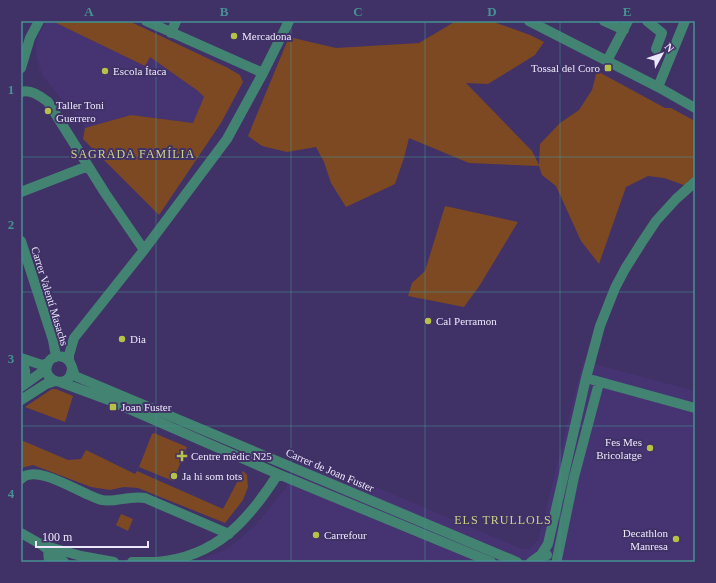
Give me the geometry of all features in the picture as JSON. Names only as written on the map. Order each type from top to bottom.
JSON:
[{"type":"street","points":[[21,68],[26,50],[39,21]]},
{"type":"street","points":[[146,21],[263,74]]},
{"type":"street","points":[[171,33],[176,21]]},
{"type":"street","points":[[21,400],[46,384],[68,379],[72,372],[69,355],[74,338],[144,250],[227,139],[263,74],[288,21]]},
{"type":"street","points":[[529,21],[658,87],[695,108]]},
{"type":"street","points":[[604,21],[626,26],[607,62]]},
{"type":"street","points":[[647,21],[662,33],[656,49]]},
{"type":"street","points":[[658,87],[685,21]]},
{"type":"street","points":[[21,92],[26,90],[36,93],[48,102],[105,193],[144,250]]},
{"type":"street","points":[[21,192],[88,166]]},
{"type":"street","points":[[531,562],[541,556],[548,544],[585,383],[600,326],[616,288],[626,268],[656,221],[676,199],[695,182]]},
{"type":"street","name":"Carrer Valentí Masachs","points":[[21,242],[53,340],[50,363]]},
{"type":"street","points":[[21,386],[50,363],[62,357],[71,365]]},
{"type":"street","points":[[21,358],[42,365],[50,363]]},
{"type":"street","points":[[21,362],[26,373],[21,386]]},
{"type":"street","points":[[50,363],[48,376],[57,382]]},
{"type":"street","name":"Carrer de Joan Fuster","points":[[71,365],[75,376],[517,562]]},
{"type":"street","name":"Carrer de Joan Fuster","points":[[57,382],[106,399],[278,474],[490,562]]},
{"type":"street","points":[[585,383],[599,383],[695,408]]},
{"type":"street","points":[[557,559],[574,477],[599,383]]},
{"type":"street","points":[[21,479],[28,474],[37,474],[48,477],[103,500],[134,496],[145,498],[229,534]]},
{"type":"street","points":[[132,562],[152,562],[176,558],[197,553],[212,546],[229,534],[253,510],[278,474]]},
{"type":"street","points":[[21,534],[45,547],[64,562]]},
{"type":"street","points":[[548,544],[557,559]]},
{"type":"street","points":[[45,547],[49,562]]},
{"type":"street","points":[[45,547],[114,562]]},
{"type":"street","points":[[541,556],[557,559]]},
{"type":"shaded area","name":"Escola Ítaca","points":[[47,21],[52,21],[145,66],[149,56],[198,91],[204,98],[193,123],[131,115],[85,128],[42,75],[37,59],[36,48],[37,40]]},
{"type":"shaded area","points":[[52,21],[129,21],[240,75],[243,82],[221,123],[159,215],[83,139],[85,128],[131,115],[193,123],[204,97],[198,91],[150,57],[145,66]]},
{"type":"shaded area","points":[[456,21],[491,21],[530,35],[544,42],[535,55],[488,84],[466,83],[532,151],[539,165],[540,144],[560,123],[579,110],[592,90],[597,71],[665,108],[671,108],[695,121],[695,189],[664,178],[648,176],[626,187],[599,264],[581,241],[556,186],[542,175],[539,166],[469,163],[409,138],[395,184],[346,207],[331,183],[324,162],[316,147],[287,152],[262,146],[248,136],[289,37],[336,48],[419,43]]},
{"type":"shaded area","points":[[445,206],[518,222],[480,285],[464,307],[408,296],[412,283],[425,271]]},
{"type":"shaded area","points":[[583,361],[695,391],[695,562],[193,562],[227,549],[254,527],[285,489],[300,455],[520,548],[528,549],[533,546],[539,538]]},
{"type":"shaded area","points":[[52,389],[56,389],[73,396],[65,422],[25,407]]},
{"type":"shaded area","points":[[154,433],[187,447],[173,481],[139,467],[152,434]]},
{"type":"shaded area","points":[[21,440],[68,460],[81,459],[86,450],[135,474],[137,471],[223,509],[243,471],[247,475],[248,487],[243,500],[225,523],[138,488],[124,487],[110,490],[91,487],[33,465],[21,468]]},
{"type":"shaded area","points":[[121,514],[133,519],[128,531],[116,525]]},
{"type":"place","name":"Mercadona","points":[[234,36]]},
{"type":"place","name":"Tossal del Coro","points":[[608,68]]},
{"type":"place","name":"Escola Ítaca","points":[[105,71]]},
{"type":"place","name":"Taller Toni Guerrero","points":[[48,111]]},
{"type":"place","name":"Cal Perramon","points":[[428,321]]},
{"type":"place","name":"Dia","points":[[122,339]]},
{"type":"place","name":"Joan Fuster","points":[[113,407]]},
{"type":"place","name":"Fes Mes Bricolatge","points":[[650,448]]},
{"type":"place","name":"Centre mèdic N25","points":[[182,456]]},
{"type":"place","name":"Ja hi som tots","points":[[174,476]]},
{"type":"place","name":"Carrefour","points":[[316,535]]},
{"type":"place","name":"Decathlon Manresa","points":[[676,539]]},
{"type":"district","name":"SAGRADA FAMÍLIA","points":[[133,154]]},
{"type":"district","name":"ELS TRULLOLS","points":[[503,520]]}]
